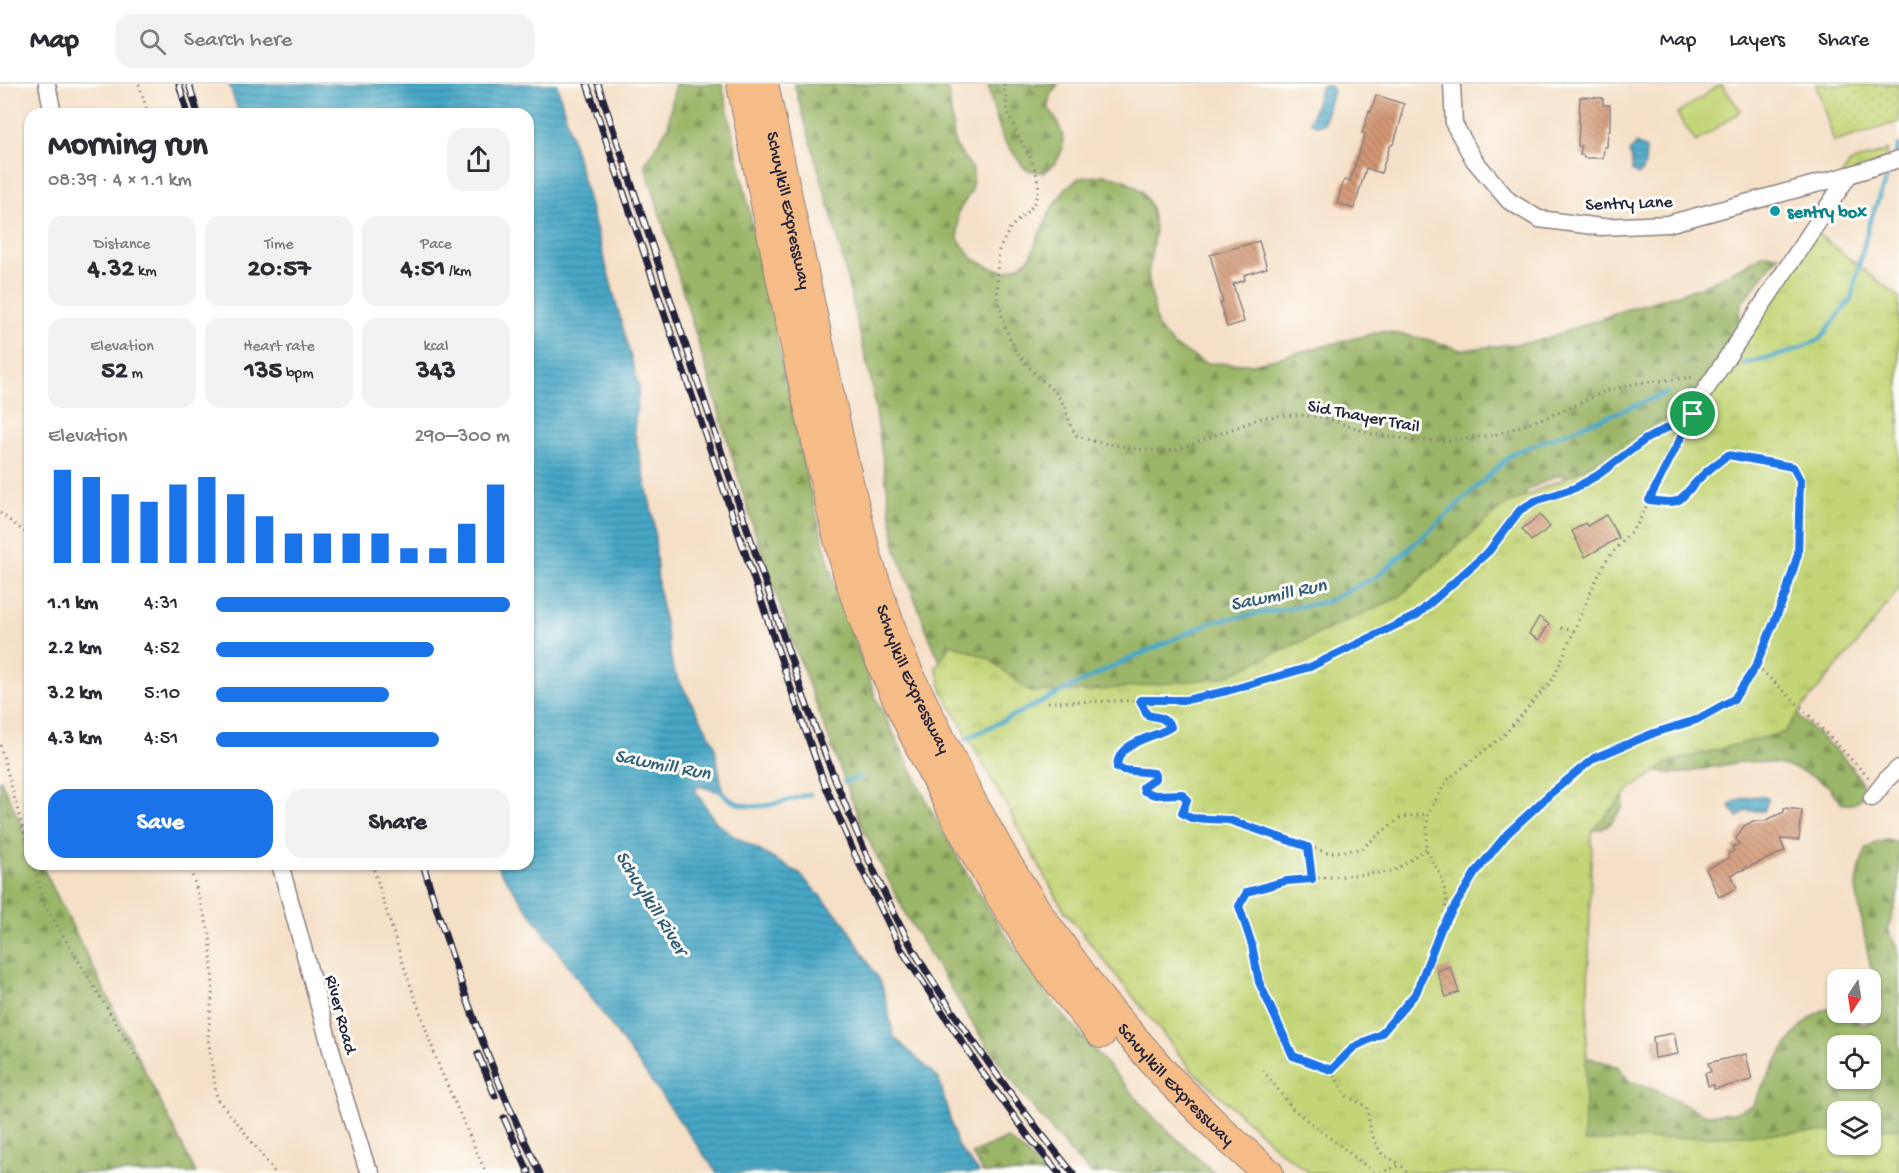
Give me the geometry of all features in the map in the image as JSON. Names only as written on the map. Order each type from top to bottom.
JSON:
[{"type":"highway","name":"Schuylkill Expressway","points":[[741,84],[792,331],[842,550],[876,652],[950,806],[990,881],[1040,955],[1091,1021],[1135,1071],[1175,1112],[1241,1173]]},
{"type":"highway","name":"Schuylkill Expressway","points":[[764,84],[843,461],[866,556],[896,645],[910,678],[970,801],[1038,914],[1100,999],[1167,1078],[1268,1173]]},
{"type":"street","points":[[47,84],[52,108]]},
{"type":"street","name":"Sentry Lane","points":[[1452,84],[1454,124],[1474,160],[1509,201],[1539,219],[1601,227],[1668,224],[1850,175],[1899,159]]},
{"type":"street","points":[[1704,392],[1850,175]]},
{"type":"street","points":[[1876,794],[1899,768]]},
{"type":"street","name":"River Road","points":[[282,870],[344,1093],[366,1165],[371,1173]]},
{"type":"path","points":[[139,84],[146,108]]},
{"type":"path","name":"Sid Thayer Trail","points":[[1004,84],[1007,110],[1036,172],[1039,189],[1033,206],[1010,228],[999,250],[998,298],[1004,325],[1015,350],[1036,375],[1056,393],[1065,407],[1071,427],[1077,436],[1144,450],[1174,451],[1264,417],[1296,415],[1322,417],[1373,434],[1410,440],[1447,441],[1495,435],[1558,413],[1606,391],[1638,383],[1716,375]]},
{"type":"path","points":[[1331,1070],[1354,1047],[1381,1034],[1416,993],[1441,929],[1447,900],[1441,876],[1426,849],[1428,814],[1447,780],[1503,736],[1553,680],[1608,558],[1638,523],[1704,392]]},
{"type":"path","points":[[1048,702],[1186,700],[1227,691],[1310,667],[1417,615],[1489,551],[1520,510],[1535,501],[1575,488],[1598,475],[1646,439],[1693,414]]},
{"type":"path","points":[[1441,929],[1475,873],[1507,834],[1550,794],[1594,758],[1654,733],[1696,720],[1734,699],[1756,666],[1786,593],[1798,554],[1800,480],[1793,467],[1728,455],[1698,479],[1684,498],[1670,503],[1649,500]]},
{"type":"path","points":[[0,513],[24,531]]},
{"type":"path","points":[[1560,628],[1574,631]]},
{"type":"path","points":[[1756,666],[1802,708],[1876,794]]},
{"type":"path","points":[[1140,700],[1147,715],[1161,718],[1171,727],[1146,737],[1122,752],[1117,768],[1154,773],[1156,778],[1143,787],[1144,791],[1155,795],[1182,794],[1187,800],[1182,813],[1191,818],[1229,820],[1328,854],[1361,849],[1401,817],[1428,814]]},
{"type":"path","points":[[0,745],[24,833]]},
{"type":"path","points":[[1308,847],[1312,879]]},
{"type":"path","points":[[1407,1173],[1401,1165],[1380,1153],[1371,1133],[1367,1107],[1347,1096],[1331,1070],[1293,1056],[1259,982],[1252,945],[1239,906],[1247,892],[1286,881],[1392,872],[1426,849]]},
{"type":"path","points":[[35,870],[44,904],[139,1061]]},
{"type":"path","points":[[191,870],[210,935],[213,985],[208,1038],[217,1099],[275,1173]]},
{"type":"path","points":[[374,870],[403,964],[440,1069],[486,1173]]},
{"type":"path","points":[[1263,1071],[1293,1109],[1375,1173]]},
{"type":"path","points":[[1380,1173],[1401,1165]]},
{"type":"green space","points":[[675,84],[722,84],[806,475],[837,593],[876,698],[935,818],[984,903],[1052,1002],[1155,1119],[1214,1173],[1091,1173],[1069,1151],[1021,1093],[974,1026],[908,919],[862,827],[789,632],[753,526],[645,164],[668,127]]},
{"type":"green space","points":[[794,84],[945,84],[949,94],[955,146],[973,169],[972,190],[958,212],[958,239],[972,258],[989,267],[1006,271],[1021,265],[1031,256],[1051,210],[1066,188],[1079,178],[1104,175],[1123,179],[1141,190],[1151,207],[1155,229],[1148,274],[1157,326],[1173,345],[1205,363],[1253,364],[1383,331],[1426,339],[1461,350],[1539,341],[1625,310],[1698,288],[1764,254],[1779,255],[1741,304],[1739,319],[1800,718],[1851,766],[1863,788],[1862,797],[1853,804],[1843,803],[1828,786],[1817,779],[1795,769],[1765,762],[1722,765],[1683,773],[1642,771],[1626,787],[1622,808],[1611,823],[1601,829],[1582,832],[1604,481],[1558,475],[1527,490],[1512,531],[1564,1061],[1590,1058],[1617,1066],[1629,1081],[1649,1087],[1705,1115],[1733,1113],[1752,1106],[1776,1062],[1797,1031],[1823,1010],[1827,1009],[1827,1023],[1861,1023],[1864,1025],[1881,1023],[1881,969],[1872,969],[1870,965],[1856,889],[1861,862],[1867,849],[1875,843],[1887,840],[1899,843],[1899,891],[1888,929],[1899,953],[1899,1173],[1310,1173],[1279,1150],[1192,1070],[1064,910],[1016,824],[933,646],[896,550],[872,385],[835,227]]},
{"type":"green space","points":[[988,84],[1058,84],[1050,95],[1048,107],[1061,130],[1063,142],[1059,158],[1044,173],[1025,169],[1003,139]]},
{"type":"green space","points":[[1721,84],[1741,111],[1696,142],[1677,114]]},
{"type":"green space","points":[[1816,84],[1899,84],[1899,122],[1834,142]]},
{"type":"green space","points":[[1888,150],[1880,174],[1852,183],[1818,234],[1899,297],[1899,589],[1785,732],[1670,762],[1628,791],[1592,831],[1584,1142],[1827,1131],[1827,1155],[1881,1155],[1881,1129],[1899,1128],[1899,1173],[1310,1173],[1279,1150],[1192,1070],[1064,910],[943,692],[936,667],[951,644],[988,658],[1030,692],[1088,691],[1221,678],[1399,597],[1502,507],[1584,469],[1682,409],[1850,163]]},
{"type":"green space","points":[[0,779],[24,829],[24,870],[44,870],[196,1173],[0,1173]]},
{"type":"green space","points":[[1007,1138],[1045,1173],[983,1173],[972,1154]]},
{"type":"water","name":"Schuylkill River","points":[[229,84],[557,84],[639,387],[634,430],[654,521],[658,585],[673,669],[714,743],[723,793],[699,786],[695,790],[715,821],[734,836],[799,873],[844,922],[882,985],[894,1037],[939,1079],[957,1145],[979,1173],[717,1173],[499,870],[534,870],[534,108],[237,108]]},
{"type":"water","points":[[1324,85],[1331,87],[1333,91],[1324,123],[1319,126],[1310,121],[1321,87]]},
{"type":"water","points":[[1637,143],[1646,149],[1644,167],[1638,175],[1632,171],[1629,152]]},
{"type":"water","points":[[1761,796],[1769,798],[1764,811],[1746,811],[1738,817],[1729,806],[1740,799]]},
{"type":"building","points":[[1376,95],[1404,104],[1402,116],[1394,143],[1390,146],[1381,173],[1366,168],[1354,209],[1337,203],[1344,180],[1350,181],[1365,134],[1362,133]]},
{"type":"building","points":[[1580,97],[1603,98],[1603,105],[1610,105],[1610,131],[1608,131],[1607,147],[1604,147],[1603,158],[1584,158],[1580,155],[1581,146],[1578,146]]},
{"type":"building","points":[[1259,241],[1267,268],[1244,275],[1245,280],[1233,284],[1244,322],[1227,327],[1220,303],[1223,302],[1210,255]]},
{"type":"building","points":[[1540,515],[1550,527],[1531,541],[1522,529]]},
{"type":"building","points":[[1606,515],[1619,538],[1585,557],[1572,531],[1585,523],[1587,526]]},
{"type":"building","points":[[1539,617],[1549,624],[1539,640],[1529,634]]},
{"type":"building","points":[[1784,808],[1802,810],[1799,840],[1780,839],[1785,851],[1731,875],[1737,888],[1719,897],[1706,869],[1729,858],[1728,854],[1734,851],[1732,847],[1739,844],[1736,838],[1744,826],[1753,821],[1764,821],[1784,812]]},
{"type":"building","points":[[1450,966],[1459,992],[1446,997],[1437,971]]},
{"type":"building","points":[[1674,1033],[1678,1054],[1655,1058],[1653,1037]]},
{"type":"building","points":[[1746,1054],[1752,1080],[1714,1089],[1714,1085],[1708,1086],[1705,1073],[1711,1072],[1708,1063]]},
{"type":"waterway","name":"Sawmill Run","points":[[1895,155],[1899,145]]},
{"type":"waterway","name":"Sawmill Run","points":[[1744,364],[1791,352],[1820,339],[1851,299],[1869,224],[1891,166]]},
{"type":"waterway","name":"Sawmill Run","points":[[966,739],[1116,665],[1214,621],[1326,602],[1379,575],[1513,453],[1667,393]]},
{"type":"waterway","name":"Sawmill Run","points":[[844,782],[860,777]]},
{"type":"waterway","name":"Sawmill Run","points":[[720,791],[731,800],[750,806],[770,805],[810,794]]},
{"type":"railway","points":[[179,84],[186,108]]},
{"type":"railway","points":[[189,84],[196,108]]},
{"type":"railway","points":[[587,84],[794,698],[823,780],[855,855],[901,949],[982,1072],[1029,1137],[1059,1173]]},
{"type":"railway","points":[[598,84],[803,695],[865,852],[909,942],[930,977],[996,1074],[1073,1173]]},
{"type":"railway","points":[[425,870],[489,1059],[540,1173]]},
{"type":"railway","points":[[478,1054],[495,1096]]},
{"type":"railway","points":[[504,1118],[529,1173]]},
{"type":"place","name":"sentry box","points":[[1775,211]]},
{"type":"route","points":[[1693,414],[1649,500],[1670,503],[1684,498],[1698,479],[1728,455],[1793,467],[1800,480],[1798,554],[1786,593],[1756,666],[1734,699],[1696,720],[1654,733],[1594,758],[1550,794],[1507,834],[1475,873],[1441,929],[1416,993],[1381,1034],[1354,1047],[1331,1070],[1293,1056],[1259,982],[1252,945],[1239,906],[1247,892],[1286,881],[1312,879],[1308,847],[1229,820],[1191,818],[1182,813],[1187,800],[1182,794],[1155,795],[1142,789],[1156,778],[1154,773],[1117,768],[1122,752],[1146,737],[1171,727],[1161,718],[1147,715],[1140,700],[1186,700],[1227,691],[1310,667],[1417,615],[1489,551],[1520,510],[1535,501],[1575,488],[1598,475],[1646,439],[1693,414]]}]
